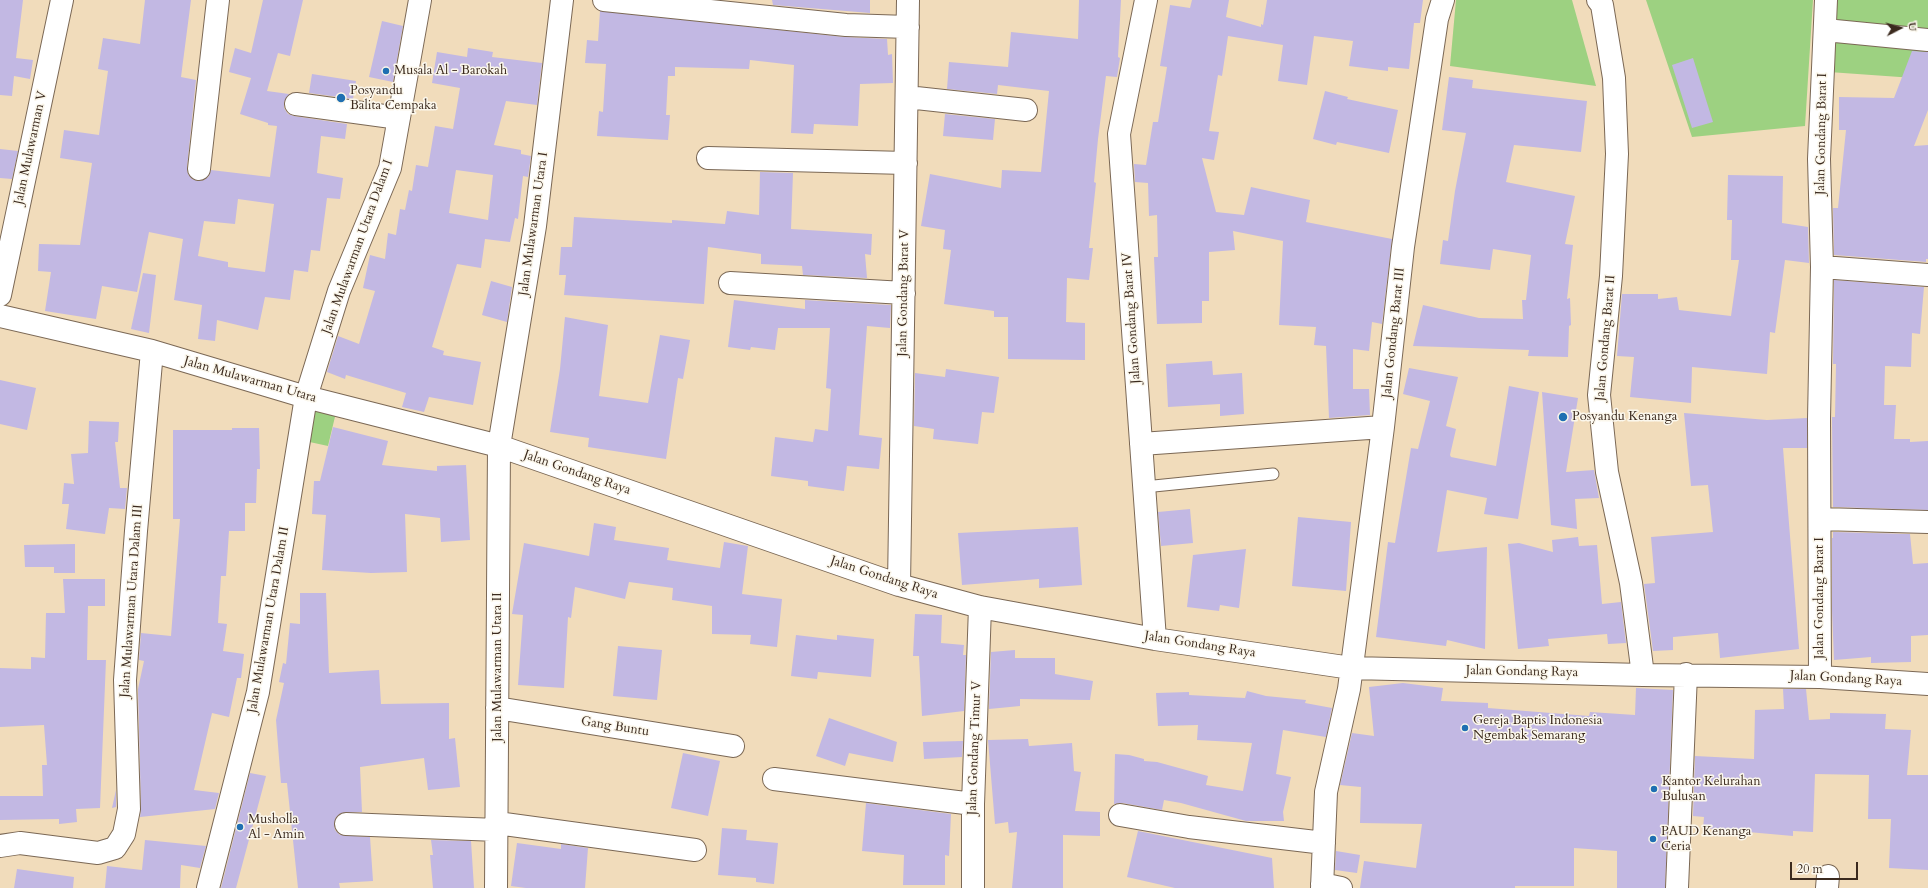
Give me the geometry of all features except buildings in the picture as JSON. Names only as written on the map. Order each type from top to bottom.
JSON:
[{"type":"street","name":"Jalan Mulawarman V","points":[[0,295],[62,0]]},
{"type":"street","points":[[200,169],[218,0]]},
{"type":"street","name":"Jalan Mulawarman Utara Dalam I","points":[[306,397],[339,291],[390,168],[420,0]]},
{"type":"street","name":"Jalan Mulawarman Utara I","points":[[499,446],[535,226],[562,0]]},
{"type":"street","points":[[604,0],[696,5],[846,24],[908,27]]},
{"type":"street","name":"Jalan Gondang Barat V","points":[[899,585],[908,0]]},
{"type":"street","name":"Jalan Gondang Barat IV","points":[[1146,0],[1118,134],[1155,639]]},
{"type":"street","name":"Jalan Gondang Barat III","points":[[1328,887],[1324,843],[1326,792],[1349,689],[1383,427],[1403,247],[1437,19],[1442,0]]},
{"type":"street","name":"Jalan Gondang Barat II","points":[[1598,0],[1602,5],[1614,78],[1618,154],[1611,276],[1599,395],[1607,472],[1631,583],[1643,675]]},
{"type":"street","name":"Jalan Gondang Barat I","points":[[1820,677],[1819,419],[1822,267],[1819,159],[1826,0]]},
{"type":"street","points":[[1825,30],[1928,40]]},
{"type":"street","points":[[907,97],[1026,110]]},
{"type":"street","points":[[296,104],[399,118]]},
{"type":"street","points":[[708,158],[906,163]]},
{"type":"street","points":[[1822,267],[1928,275]]},
{"type":"street","points":[[730,283],[904,293]]},
{"type":"street","name":"Jalan Mulawarman Utara","points":[[0,316],[152,351],[306,397],[499,446]]},
{"type":"street","name":"Jalan Mulawarman Utara Dalam III","points":[[0,846],[20,844],[98,853],[115,848],[124,834],[129,809],[125,680],[136,531],[152,351]]},
{"type":"street","name":"Jalan Mulawarman Utara Dalam II","points":[[208,888],[258,692],[306,397]]},
{"type":"street","points":[[1141,444],[1383,427]]},
{"type":"street","name":"Jalan Gondang Raya","points":[[499,446],[899,585],[980,607],[1155,639],[1351,668],[1643,675],[1686,674],[1820,677],[1928,684]]},
{"type":"street","name":"Jalan Mulawarman Utara II","points":[[496,888],[499,446]]},
{"type":"street","name":"Jalan Gondang Barat I","points":[[1820,519],[1928,522]]},
{"type":"street","name":"Jalan Gondang Timur V","points":[[973,888],[973,804],[980,607]]},
{"type":"street","points":[[1678,888],[1686,674]]},
{"type":"street","name":"Gang Buntu","points":[[497,708],[733,746]]},
{"type":"street","points":[[774,779],[973,804]]},
{"type":"street","points":[[1120,815],[1189,827],[1324,843]]},
{"type":"street","points":[[346,824],[497,826],[695,850]]},
{"type":"lane","points":[[1144,486],[1273,474]]},
{"type":"green space","points":[[1456,0],[1572,0],[1596,86],[1450,66]]},
{"type":"green space","points":[[1646,0],[1813,0],[1805,126],[1692,137]]},
{"type":"green space","points":[[1833,0],[1928,0],[1928,79],[1829,72]]},
{"type":"green space","points":[[316,394],[339,400],[328,446],[305,441]]},
{"type":"place","name":"Musala Al - Barokah","points":[[386,71]]},
{"type":"place","name":"Posyandu Balita Cempaka","points":[[341,98]]},
{"type":"place","name":"Posyandu Kenanga","points":[[1563,417]]},
{"type":"place","name":"Gereja Baptis Indonesia Ngembak Semarang","points":[[1465,728]]},
{"type":"place","name":"Kantor Kelurahan Bulusan","points":[[1654,789]]},
{"type":"place","name":"Musholla Al - Amin","points":[[240,827]]},
{"type":"place","name":"PAUD Kenanga Ceria","points":[[1653,839]]}]
